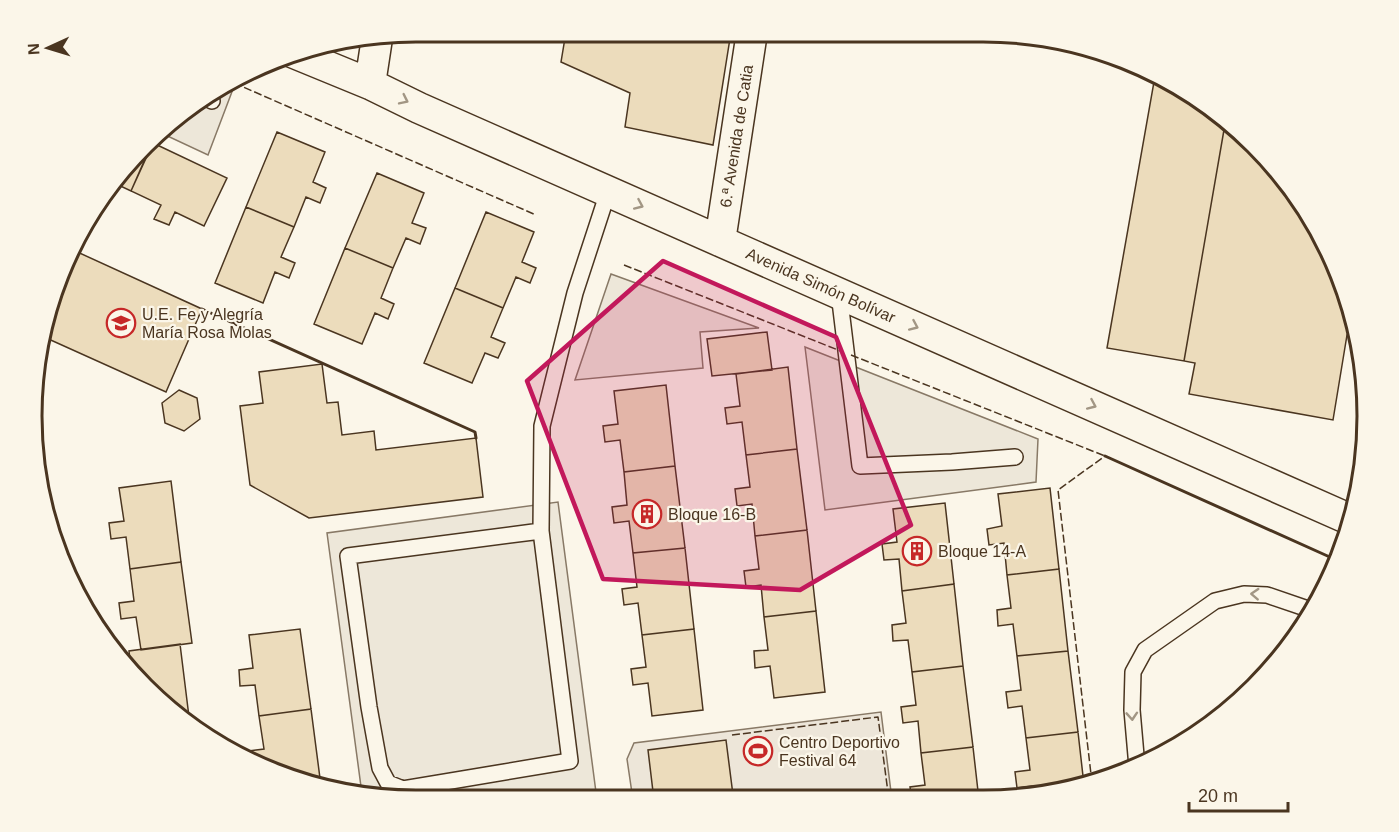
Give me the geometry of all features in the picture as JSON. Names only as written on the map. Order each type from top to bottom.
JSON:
[{"type":"street","name":"6.ª Avenida de Catia","points":[[720,241],[750,42]]},
{"type":"street","points":[[370,84],[376,44]]},
{"type":"street","name":"Avenida Simón Bolívar","points":[[308,58],[370,84],[608,192],[1343,516]]},
{"type":"lane","points":[[541,531],[348,556],[369,707],[380,768],[388,783],[403,789],[570,761],[541,531],[542,426],[575,294],[608,192]]},
{"type":"lane","points":[[839,293],[860,465],[1016,457]]},
{"type":"lane","points":[[1136,757],[1132,710],[1133,672],[1145,650],[1215,601],[1244,594],[1267,595],[1304,608]]},
{"type":"highlighted area","points":[[663,261],[836,337],[911,525],[800,590],[603,579],[527,381]]},
{"type":"shaded area","points":[[233,90],[208,155],[168,136],[188,119]]},
{"type":"shaded area","points":[[611,274],[759,328],[700,332],[703,368],[575,380]]},
{"type":"shaded area","points":[[805,347],[1038,439],[1036,482],[825,510]]},
{"type":"shaded area","points":[[558,502],[596,790],[416,790],[361,786],[327,533]]},
{"type":"shaded area","name":"Centro Deportivo Festival 64","points":[[881,712],[891,790],[632,790],[627,759],[634,743]]},
{"type":"building","points":[[564,42],[729,42],[713,145],[625,127],[630,93],[561,62]]},
{"type":"building","points":[[1154,84],[1191,105],[1224,130],[1184,361],[1107,348]]},
{"type":"building","points":[[1224,130],[1280,188],[1307,229],[1329,273],[1348,335],[1333,420],[1189,394],[1195,363],[1184,361]]},
{"type":"building","points":[[277,132],[325,152],[313,182],[326,188],[320,203],[306,197],[294,227],[246,207]]},
{"type":"building","points":[[158,146],[227,178],[204,226],[175,212],[169,225],[154,219],[161,205],[131,191],[146,158]]},
{"type":"building","points":[[145,159],[131,191],[121,186]]},
{"type":"building","points":[[377,173],[424,193],[412,223],[426,228],[420,244],[406,238],[393,268],[345,248]]},
{"type":"building","points":[[246,207],[294,227],[281,257],[295,263],[289,278],[275,272],[263,303],[215,283]]},
{"type":"building","points":[[486,212],[534,232],[522,262],[536,268],[530,283],[516,277],[503,308],[455,288]]},
{"type":"building","points":[[345,248],[393,268],[381,298],[394,304],[388,319],[375,313],[362,344],[314,324]]},
{"type":"building","name":"U.E. Fe y Alegría María Rosa Molas","points":[[80,253],[202,309],[166,392],[50,340],[70,273]]},
{"type":"building","points":[[455,288],[503,308],[491,337],[505,343],[498,358],[485,353],[472,383],[424,363]]},
{"type":"building","points":[[767,332],[772,370],[712,376],[707,339]]},
{"type":"building","points":[[322,364],[327,403],[338,402],[342,435],[374,431],[376,450],[476,438],[483,497],[309,518],[250,485],[240,406],[263,403],[259,372]]},
{"type":"building","points":[[788,367],[797,449],[746,455],[742,422],[727,424],[725,408],[740,406],[736,374]]},
{"type":"building","points":[[666,385],[675,466],[624,472],[620,440],[605,442],[603,426],[618,424],[614,391]]},
{"type":"building","points":[[179,390],[197,398],[200,419],[184,431],[165,423],[162,403]]},
{"type":"building","points":[[797,449],[807,530],[755,536],[752,504],[737,506],[735,489],[750,487],[746,455]]},
{"type":"building","name":"Bloque 16-B","points":[[675,466],[685,548],[633,553],[629,521],[614,523],[612,507],[627,505],[624,472]]},
{"type":"building","points":[[171,481],[181,562],[130,569],[126,537],[111,539],[109,523],[124,521],[119,488]]},
{"type":"building","points":[[1050,488],[1059,569],[1007,575],[1004,543],[989,545],[987,529],[1002,526],[998,494]]},
{"type":"building","name":"Bloque 14-A","points":[[945,503],[954,584],[902,591],[899,559],[884,560],[882,544],[897,542],[893,509]]},
{"type":"building","points":[[807,530],[816,611],[764,617],[761,585],[746,587],[744,571],[759,569],[755,536]]},
{"type":"building","points":[[685,548],[694,629],[642,635],[638,603],[624,605],[622,589],[637,587],[633,553]]},
{"type":"building","points":[[181,562],[192,643],[141,650],[136,617],[121,619],[119,603],[134,601],[130,569]]},
{"type":"building","points":[[1059,569],[1068,651],[1017,656],[1013,624],[998,626],[997,610],[1011,608],[1007,575]]},
{"type":"building","points":[[954,584],[963,666],[912,672],[908,640],[893,641],[892,625],[906,623],[902,591]]},
{"type":"building","points":[[816,611],[825,692],[774,698],[770,666],[755,668],[754,651],[768,650],[764,617]]},
{"type":"building","points":[[300,629],[311,709],[259,716],[255,685],[240,686],[239,670],[253,668],[249,635]]},
{"type":"building","points":[[694,629],[703,710],[652,716],[648,683],[633,685],[631,669],[646,667],[642,635]]},
{"type":"building","points":[[180,644],[189,713],[135,663],[130,657],[129,651]]},
{"type":"building","points":[[1068,651],[1078,732],[1026,738],[1022,706],[1008,708],[1006,692],[1021,690],[1017,656]]},
{"type":"building","points":[[963,666],[973,747],[921,753],[918,721],[903,723],[901,707],[916,705],[912,672]]},
{"type":"building","points":[[311,709],[320,777],[273,762],[251,751],[264,749],[259,716]]},
{"type":"building","points":[[1078,732],[1083,776],[1056,783],[1017,788],[1015,772],[1030,770],[1026,738]]},
{"type":"building","points":[[726,740],[732,790],[653,790],[648,750]]},
{"type":"building","points":[[973,747],[978,790],[910,790],[910,787],[925,785],[921,753]]},
{"type":"fence","points":[[241,86],[536,215]]},
{"type":"fence","points":[[624,265],[843,352]]},
{"type":"fence","points":[[851,355],[1105,456]]},
{"type":"fence","points":[[1091,774],[1058,490],[1105,456]]},
{"type":"fence","points":[[732,735],[878,717],[888,790]]},
{"type":"wall","points":[[202,309],[475,432],[476,438]]},
{"type":"wall","points":[[1105,456],[1330,557]]},
{"type":"place","name":"U.E. Fe y Alegría María Rosa Molas","points":[[121,323]]},
{"type":"place","name":"Bloque 16-B","points":[[647,514]]},
{"type":"place","name":"Bloque 14-A","points":[[917,551]]},
{"type":"place","name":"Centro Deportivo Festival 64","points":[[758,751]]}]
